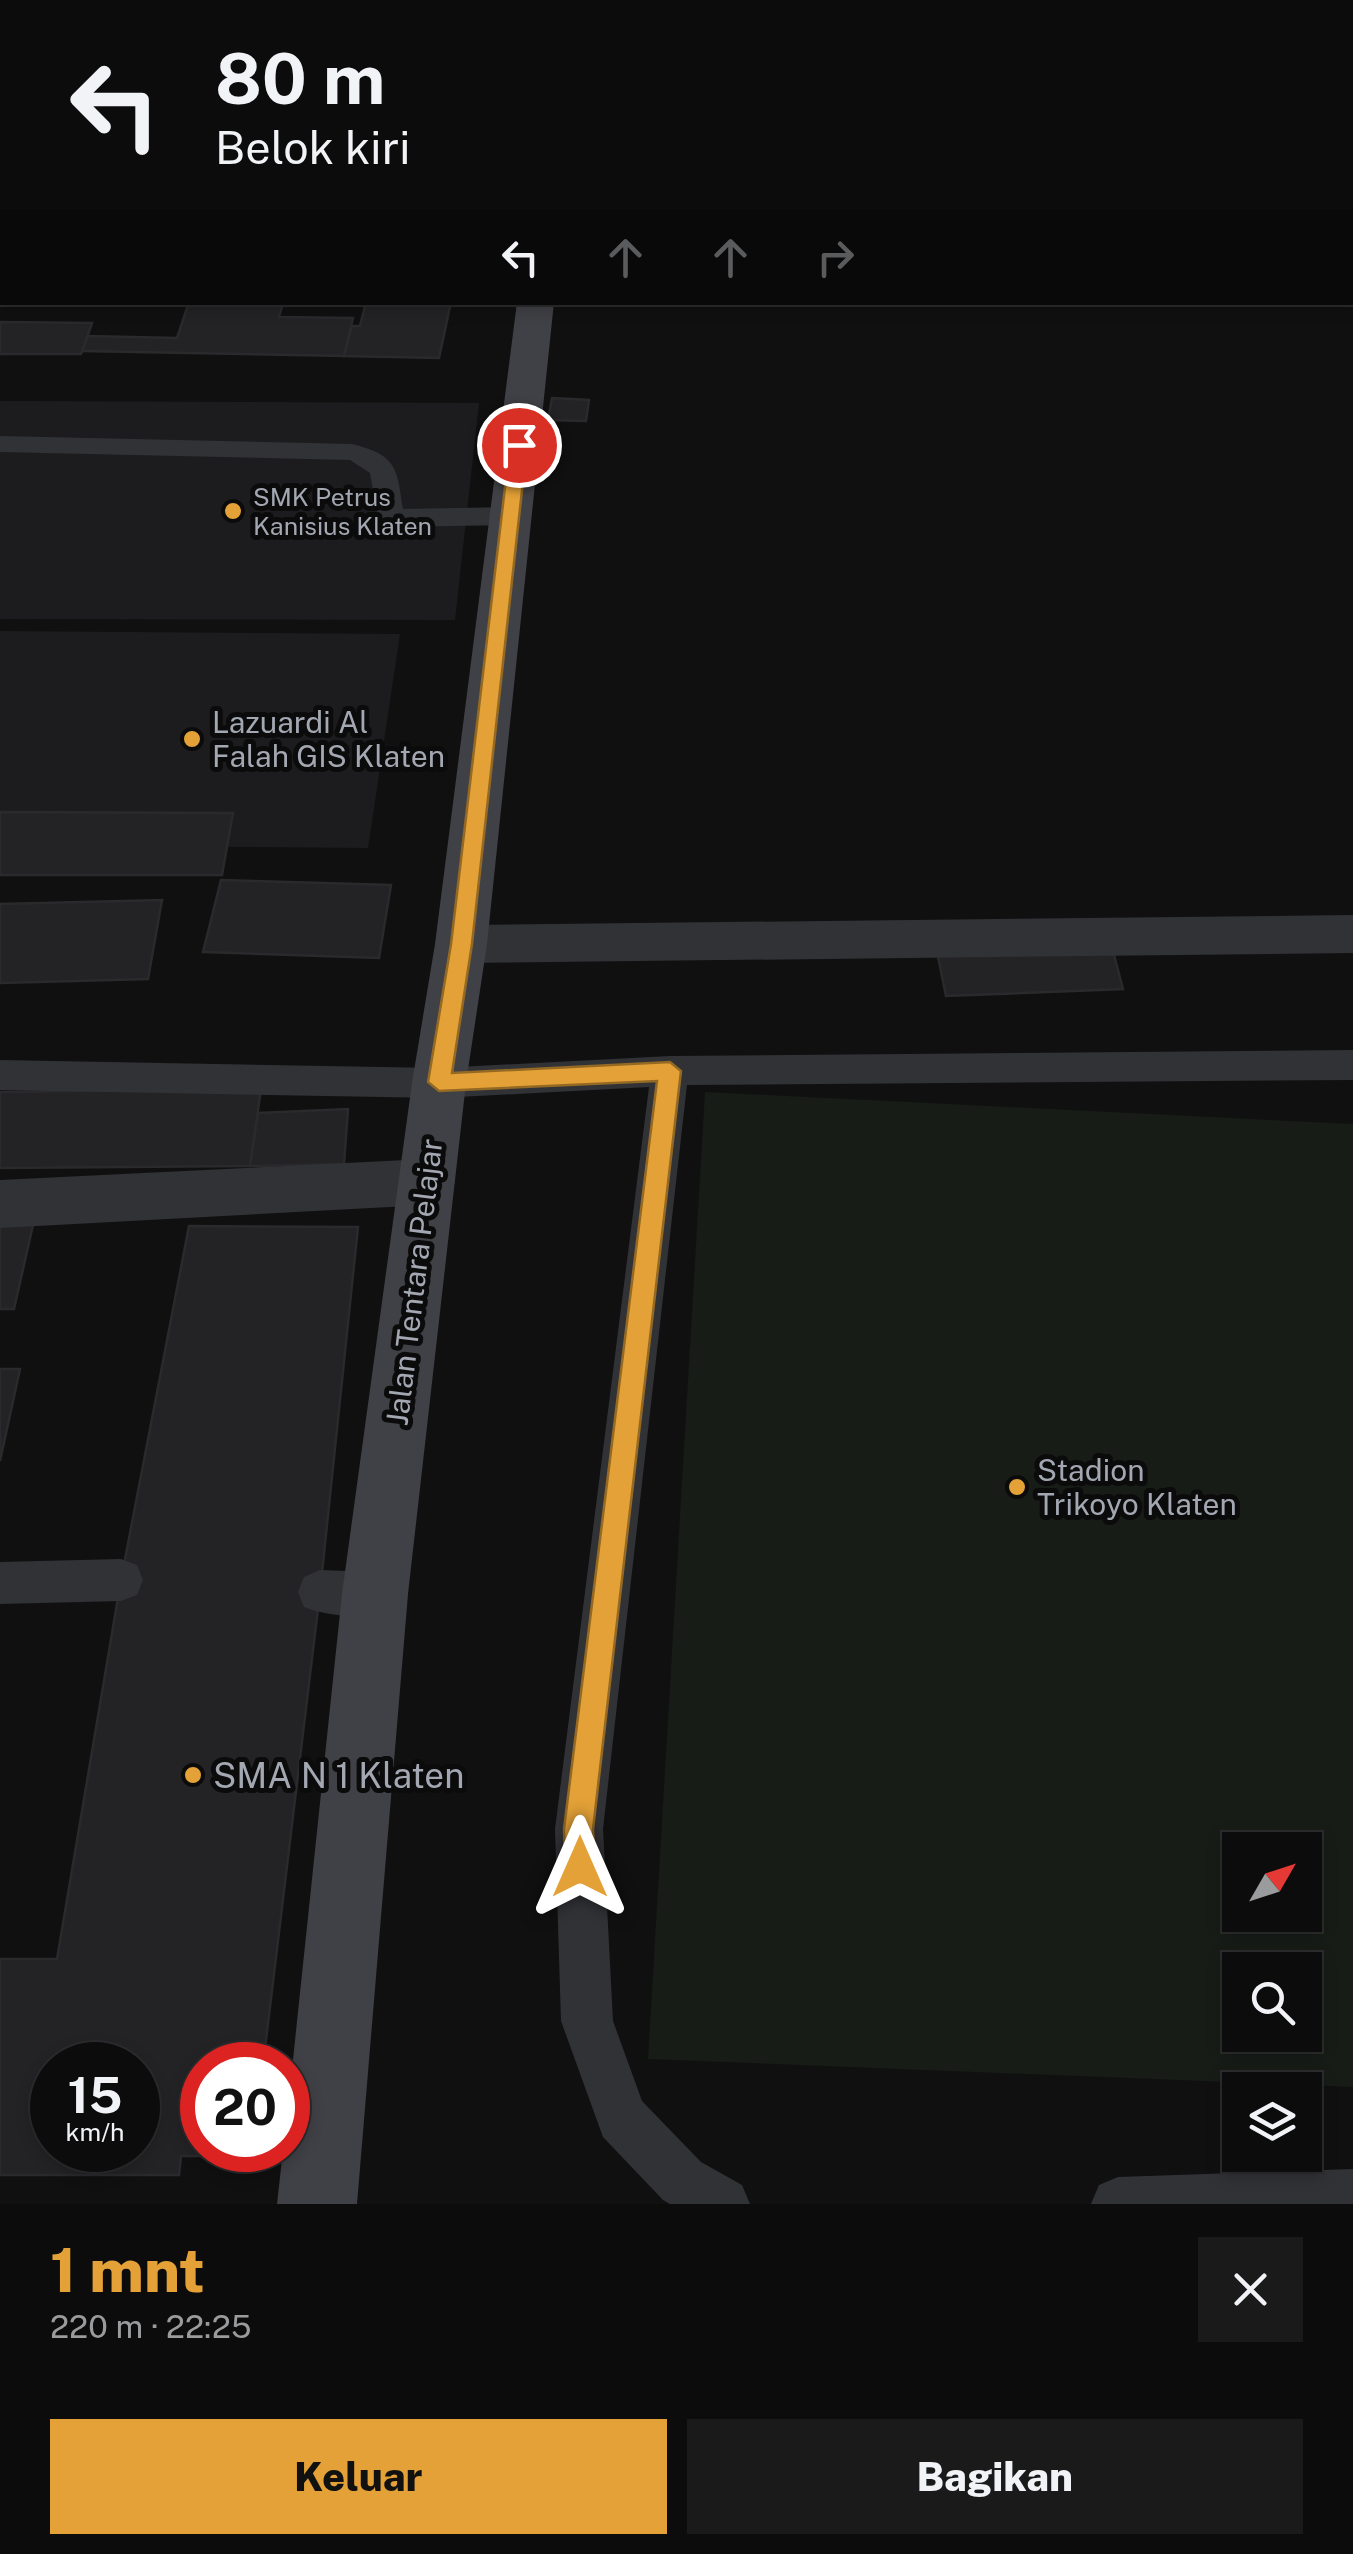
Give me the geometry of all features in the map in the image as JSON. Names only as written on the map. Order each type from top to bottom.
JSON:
[{"type":"main road","name":"Jalan Tentara Pelajar","points":[[317,2204],[348,1593],[428,1182],[439,1082],[462,944],[536,305]]},
{"type":"street","points":[[462,944],[1353,934]]},
{"type":"street","points":[[0,1204],[428,1182]]},
{"type":"lane","points":[[0,444],[352,452],[378,461],[384,469],[388,512],[396,518],[510,516]]},
{"type":"lane","points":[[0,1074],[439,1082],[670,1071],[1353,1065]]},
{"type":"lane","points":[[670,1071],[579,1829],[586,2020],[622,2118],[682,2181],[723,2204]]},
{"type":"lane","points":[[0,1583],[121,1580]]},
{"type":"lane","points":[[1118,2204],[1353,2196]]},
{"type":"shaded area","name":"SMK Petrus Kanisius Klaten","points":[[0,401],[479,403],[455,620],[0,619]]},
{"type":"shaded area","name":"Lazuardi Al Falah GIS Klaten","points":[[0,631],[400,634],[368,848],[0,845]]},
{"type":"shaded area","name":"Stadion Trikoyo Klaten","points":[[705,1092],[1353,1124],[1353,2087],[1322,2086],[1322,2072],[1222,2072],[1222,2082],[648,2059]]},
{"type":"building","points":[[188,305],[282,305],[279,317],[353,318],[344,356],[82,351],[88,336],[177,338]]},
{"type":"building","points":[[365,305],[450,305],[439,358],[344,356],[352,326],[360,326]]},
{"type":"building","points":[[0,322],[92,323],[81,354],[0,354]]},
{"type":"building","points":[[552,398],[589,400],[586,421],[548,420]]},
{"type":"building","points":[[0,812],[233,813],[222,875],[0,875]]},
{"type":"building","points":[[221,880],[391,885],[379,958],[203,952]]},
{"type":"building","points":[[162,900],[148,979],[0,983],[0,904]]},
{"type":"building","points":[[1110,940],[1123,989],[946,996],[936,947]]},
{"type":"building","points":[[261,1089],[250,1166],[0,1168],[0,1092]]},
{"type":"building","points":[[348,1109],[344,1164],[250,1166],[258,1113]]},
{"type":"building","points":[[0,1225],[33,1225],[14,1309],[0,1309]]},
{"type":"building","name":"SMA N 1 Klaten","points":[[189,1226],[358,1227],[320,1592],[266,2042],[180,2042],[179,2175],[0,2175],[0,1959],[57,1959],[121,1580]]},
{"type":"building","points":[[0,1369],[20,1369],[0,1461]]},
{"type":"place","name":"SMK Petrus Kanisius Klaten","points":[[233,511]]},
{"type":"place","name":"Lazuardi Al Falah GIS Klaten","points":[[192,739]]},
{"type":"place","name":"Stadion Trikoyo Klaten","points":[[1017,1487]]},
{"type":"place","name":"SMA N 1 Klaten","points":[[193,1775]]},
{"type":"route","points":[[519,445],[462,944],[439,1082],[670,1071],[579,1829],[580,1867]]}]
